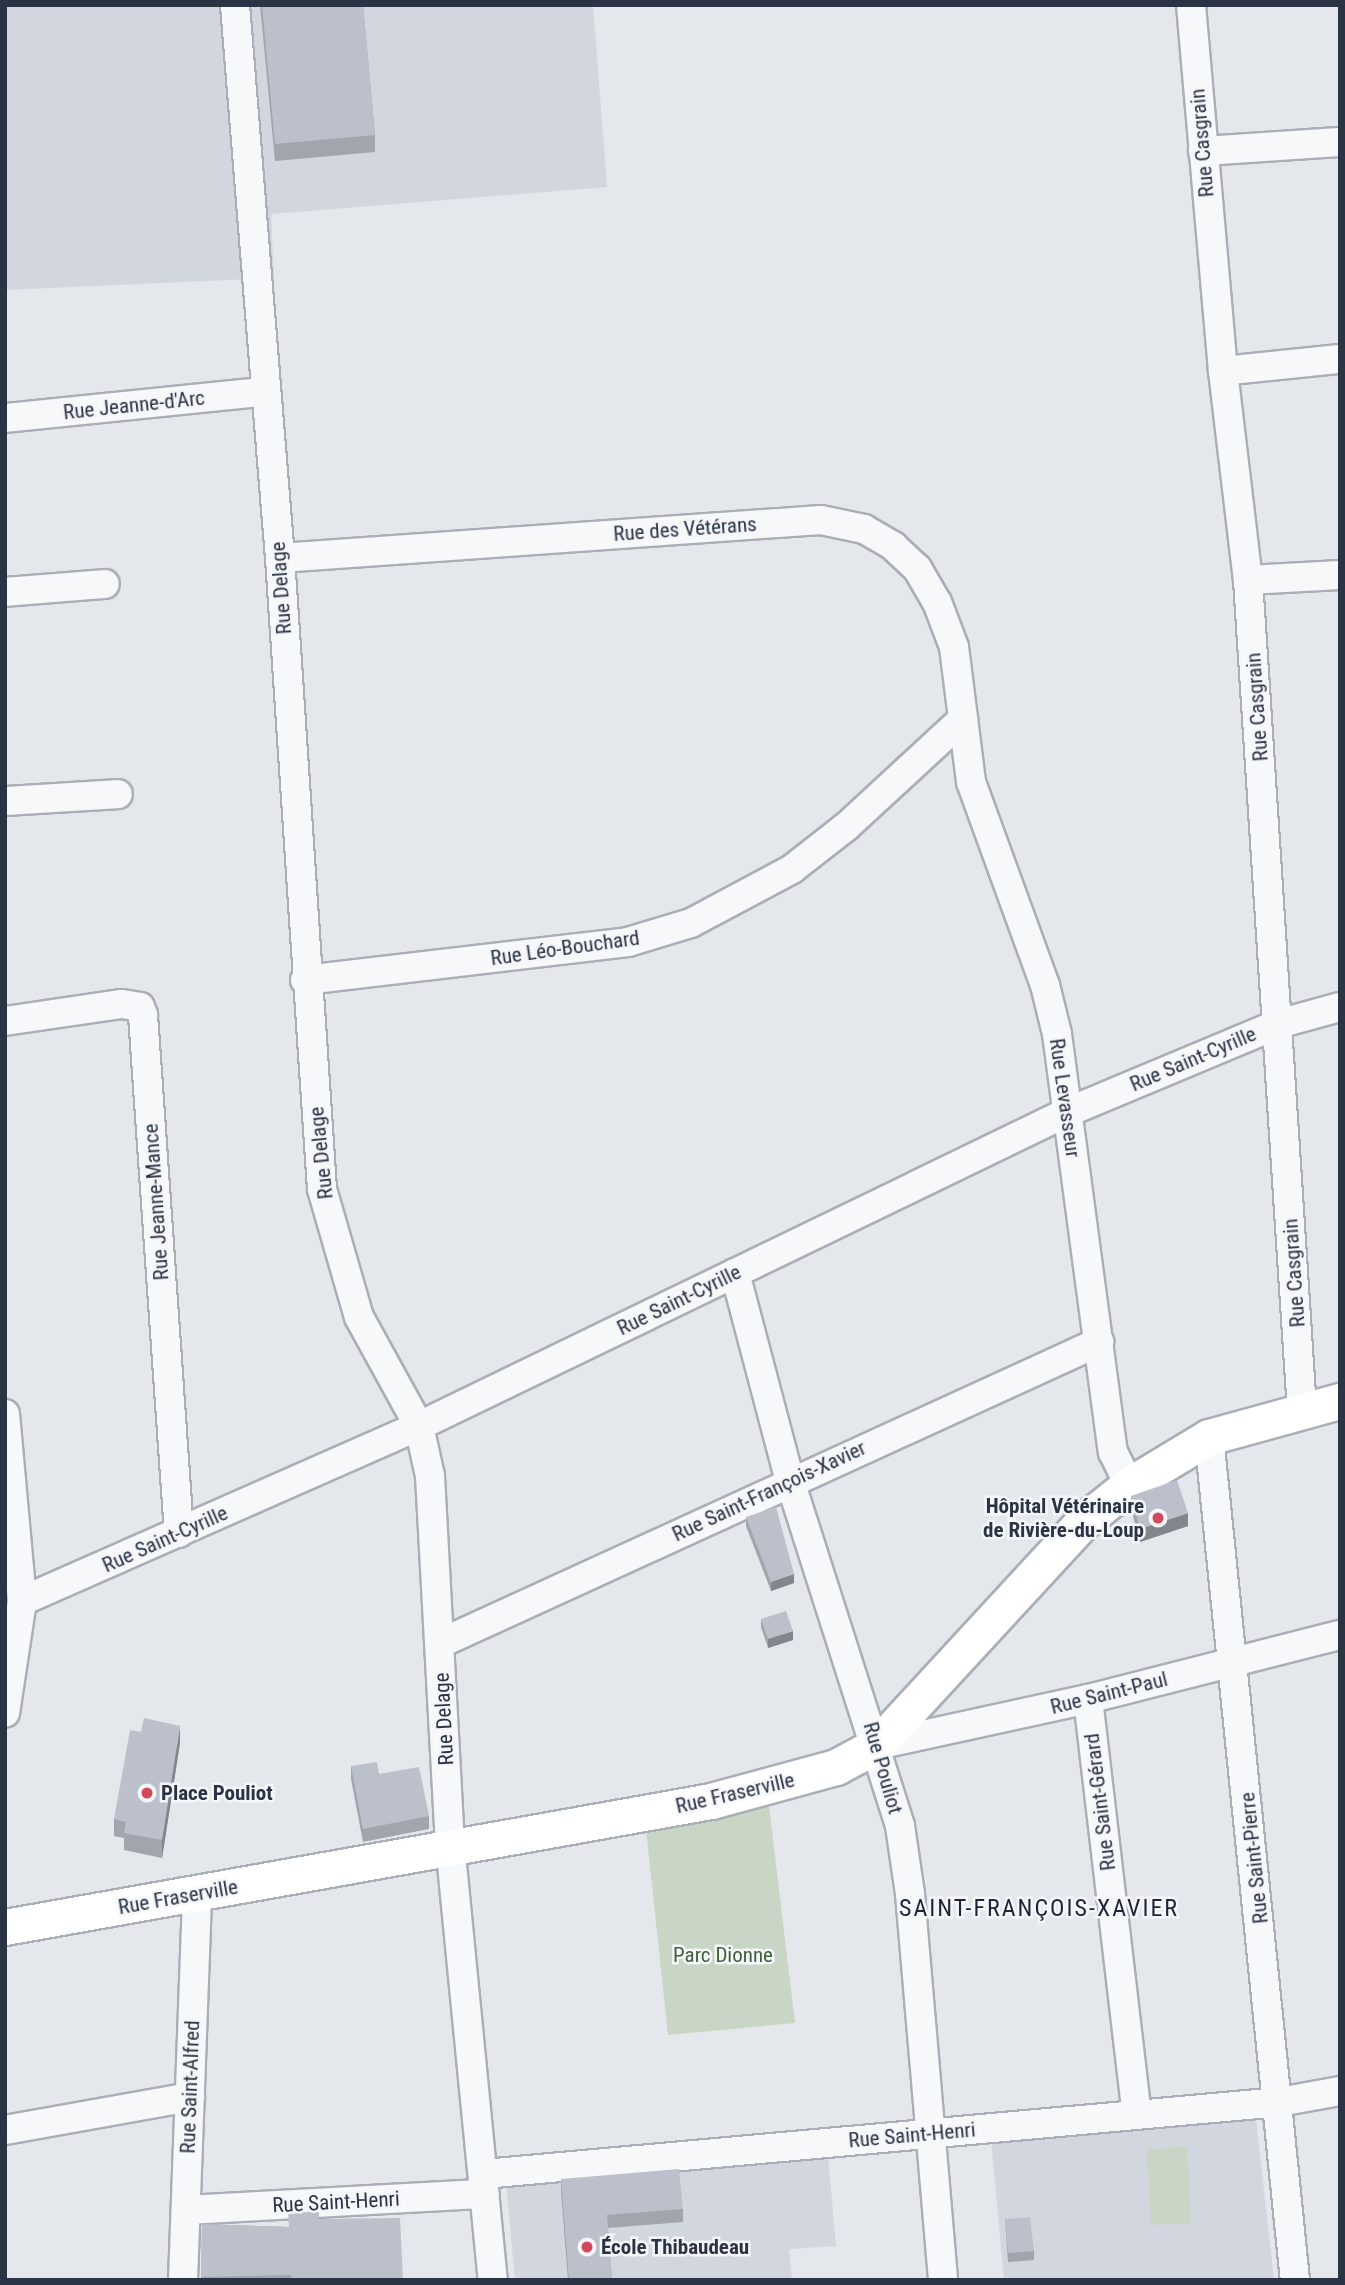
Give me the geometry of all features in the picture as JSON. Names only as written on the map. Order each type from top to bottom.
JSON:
[{"type":"main road","name":"Rue Fraserville","points":[[5,1927],[197,1895],[450,1844],[773,1787],[836,1767],[877,1745],[1084,1521],[1129,1485],[1209,1437],[1340,1401]]},
{"type":"street","name":"Rue Delage","points":[[235,5],[263,392],[280,558],[305,980],[322,1189],[331,1232],[359,1317],[419,1426],[430,1476],[450,1844],[493,2280]]},
{"type":"street","name":"Rue Casgrain","points":[[1191,5],[1223,371],[1248,580],[1302,1410]]},
{"type":"street","points":[[1203,151],[1340,142]]},
{"type":"street","points":[[1223,371],[1340,359]]},
{"type":"street","name":"Rue Jeanne-d'Arc","points":[[5,418],[263,392]]},
{"type":"street","name":"Rue des Vétérans","points":[[280,558],[821,520],[864,529],[893,546],[917,568],[937,602],[954,647],[963,719]]},
{"type":"street","points":[[1248,580],[1340,575]]},
{"type":"street","points":[[5,592],[105,584]]},
{"type":"street","name":"Rue Léo-Bouchard","points":[[305,980],[628,942],[691,923],[792,869],[847,826],[963,719]]},
{"type":"street","name":"Rue Levasseur","points":[[963,719],[971,782],[1045,985],[1068,1112],[1113,1452],[1129,1485]]},
{"type":"street","points":[[5,802],[118,794]]},
{"type":"street","name":"Rue Jeanne-Mance","points":[[5,1021],[122,1004],[139,1007],[143,1015],[179,1533]]},
{"type":"street","name":"Rue Saint-Cyrille","points":[[22,1601],[419,1426],[1068,1112],[1278,1024],[1340,1007]]},
{"type":"street","name":"Rue Pouliot","points":[[735,1273],[790,1481],[877,1745],[900,1826],[910,1894],[933,2133],[943,2280]]},
{"type":"street","name":"Rue Saint-François-Xavier","points":[[441,1643],[790,1481],[1099,1342]]},
{"type":"street","points":[[5,1414],[22,1601],[5,1713]]},
{"type":"street","name":"Rue Saint-Pierre","points":[[1209,1437],[1279,2102],[1295,2280]]},
{"type":"street","name":"Rue Saint-Paul","points":[[877,1745],[1088,1699],[1340,1635]]},
{"type":"street","name":"Rue Saint-Gérard","points":[[1088,1699],[1137,2114]]},
{"type":"street","name":"Rue Saint-Alfred","points":[[183,2280],[197,1895]]},
{"type":"street","name":"Rue Saint-Henri","points":[[186,2210],[484,2184],[933,2133],[1279,2102],[1340,2091]]},
{"type":"street","points":[[5,2130],[190,2097]]},
{"type":"shaded area","points":[[5,5],[593,5],[607,187],[271,214],[274,278],[5,290]]},
{"type":"shaded area","points":[[1256,2119],[1274,2280],[1004,2280],[991,2139]]},
{"type":"shaded area","points":[[828,2156],[836,2246],[789,2249],[792,2280],[515,2280],[506,2182]]},
{"type":"green space","name":"Parc Dionne","points":[[769,1806],[795,2023],[668,2035],[646,1829]]},
{"type":"green space","points":[[1187,2146],[1191,2223],[1151,2225],[1147,2150]]},
{"type":"building","points":[[262,5],[363,5],[375,135],[275,144]]},
{"type":"building","points":[[1177,1480],[1188,1513],[1140,1529],[1131,1496]]},
{"type":"building","points":[[776,1507],[794,1574],[771,1582],[746,1517]]},
{"type":"building","points":[[786,1611],[793,1631],[768,1639],[761,1619]]},
{"type":"building","name":"Place Pouliot","points":[[144,1718],[180,1726],[162,1840],[124,1833],[126,1822],[114,1819],[130,1730],[141,1732]]},
{"type":"building","points":[[377,1762],[379,1774],[419,1767],[429,1816],[363,1829],[351,1766]]},
{"type":"building","name":"École Thibaudeau","points":[[679,2169],[683,2209],[607,2215],[612,2280],[569,2280],[561,2179]]},
{"type":"building","points":[[288,2212],[319,2212],[319,2219],[400,2218],[403,2280],[291,2280],[291,2275],[201,2277],[202,2224],[289,2227]]},
{"type":"building","points":[[1030,2217],[1034,2251],[1008,2253],[1005,2219]]},
{"type":"place","name":"Hôpital Vétérinaire de Rivière-du-Loup","points":[[1158,1518]]},
{"type":"place","name":"Place Pouliot","points":[[147,1793]]},
{"type":"place","name":"École Thibaudeau","points":[[587,2247]]},
{"type":"district","name":"SAINT-FRANÇOIS-XAVIER","points":[[1039,1909]]}]
